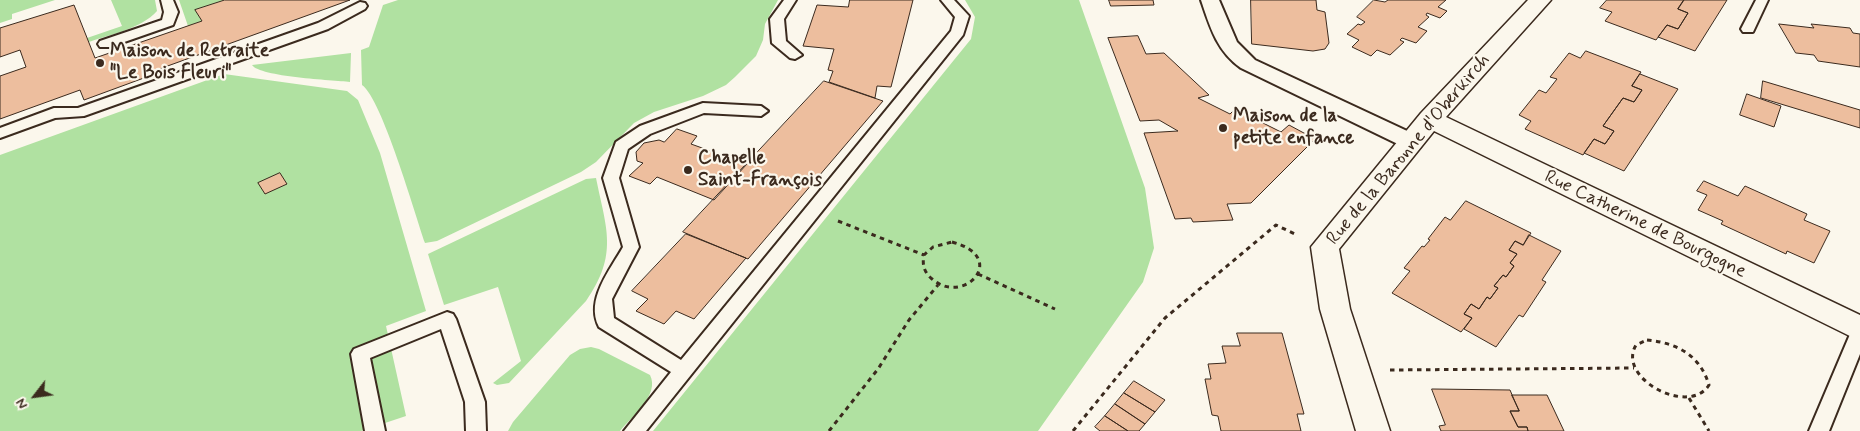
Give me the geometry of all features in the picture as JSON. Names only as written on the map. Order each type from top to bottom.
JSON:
[{"type":"street","points":[[1210,0],[1227,46],[1248,64],[1412,142]]},
{"type":"street","name":"Rue de la Baronne d'Oberkirch","points":[[1373,431],[1335,308],[1325,247],[1430,119],[1540,0]]},
{"type":"street","name":"Rue Catherine de Bourgogne","points":[[1430,119],[1860,331]]},
{"type":"lane","points":[[105,44],[168,22],[171,12],[167,0]]},
{"type":"lane","points":[[790,0],[777,20],[778,43],[795,55]]},
{"type":"lane","points":[[634,431],[814,212],[958,32],[962,16],[947,0]]},
{"type":"lane","points":[[1748,29],[1762,0]]},
{"type":"lane","points":[[0,133],[54,113],[79,114],[323,26],[360,6]]},
{"type":"lane","points":[[684,371],[605,322],[603,299],[631,248],[612,178],[621,146],[645,130],[703,108],[761,111]]},
{"type":"lane","points":[[375,431],[360,354],[447,319],[475,402],[476,431]]},
{"type":"lane","points":[[1819,431],[1860,331]]},
{"type":"path","points":[[814,212],[924,254]]},
{"type":"path","points":[[1073,431],[1165,318],[1276,225],[1325,247]]},
{"type":"path","points":[[941,243],[963,244],[979,257],[980,266],[978,274],[972,282],[962,286],[938,285],[929,280],[923,272],[921,263],[924,254],[941,243]]},
{"type":"path","points":[[978,274],[1055,309]]},
{"type":"path","points":[[829,431],[878,369],[910,320],[938,285]]},
{"type":"path","points":[[1647,340],[1664,341],[1681,348],[1696,359],[1707,372],[1709,385],[1703,394],[1689,398],[1674,396],[1658,390],[1644,380],[1634,368],[1631,355],[1636,345],[1647,340]]},
{"type":"path","points":[[1354,370],[1634,368]]},
{"type":"path","points":[[1689,398],[1709,431]]},
{"type":"green space","points":[[0,0],[55,0],[12,14],[12,19],[0,23]]},
{"type":"green space","points":[[111,0],[155,0],[157,11],[134,27],[89,42],[87,38],[122,26]]},
{"type":"green space","points":[[179,0],[225,0],[196,10],[202,21],[188,26]]},
{"type":"green space","points":[[398,0],[778,0],[765,24],[763,40],[756,56],[726,85],[703,96],[654,112],[634,123],[596,162],[581,172],[437,241],[425,243],[388,133],[370,95],[362,85],[361,50],[369,47],[383,5]]},
{"type":"green space","points":[[965,0],[1079,0],[1145,188],[1154,248],[1143,282],[1038,431],[653,431],[971,39],[975,17]]},
{"type":"green space","points":[[351,53],[350,82],[282,75],[258,69],[252,65]]},
{"type":"green space","points":[[224,74],[347,91],[358,100],[380,153],[426,311],[386,326],[406,416],[361,431],[0,431],[0,155]]},
{"type":"green space","points":[[596,178],[606,226],[607,241],[603,269],[596,284],[586,301],[509,383],[497,385],[493,383],[521,361],[498,287],[444,305],[428,254],[586,179]]},
{"type":"green space","points":[[591,347],[599,349],[650,375],[652,383],[648,398],[620,431],[508,431],[513,422],[570,355],[580,349]]},
{"type":"building","name":"Maison de Retraite \"Le Bois Fleuri\"","points":[[225,0],[350,0],[151,72],[152,75],[84,100],[80,90],[0,119],[0,76],[26,67],[20,50],[0,57],[0,28],[74,5],[95,58],[202,21],[195,10]]},
{"type":"building","points":[[850,0],[913,0],[891,87],[877,86],[875,98],[829,82],[833,71],[828,70],[834,49],[803,46],[817,5],[848,7]]},
{"type":"building","points":[[1109,0],[1153,0],[1154,5],[1111,6]]},
{"type":"building","points":[[1251,0],[1316,0],[1317,10],[1325,12],[1329,43],[1325,49],[1313,51],[1252,44]]},
{"type":"building","points":[[1374,0],[1385,2],[1388,0],[1446,0],[1438,7],[1447,11],[1440,18],[1427,13],[1426,15],[1429,17],[1418,27],[1427,31],[1416,43],[1402,38],[1400,40],[1404,42],[1390,55],[1377,50],[1371,56],[1352,47],[1359,40],[1347,34],[1358,24],[1361,25],[1365,22],[1357,17]]},
{"type":"building","points":[[1607,0],[1684,0],[1678,9],[1688,13],[1678,29],[1667,25],[1656,40],[1605,21],[1612,12],[1600,8]]},
{"type":"building","points":[[1684,0],[1727,0],[1695,51],[1658,37],[1667,25],[1678,29],[1688,13],[1678,9]]},
{"type":"building","points":[[1779,24],[1814,28],[1811,24],[1850,28],[1853,33],[1860,34],[1860,67],[1818,61],[1814,55],[1796,53]]},
{"type":"building","name":"Maison de la petite enfance","points":[[1138,36],[1146,54],[1164,53],[1209,95],[1198,98],[1230,114],[1235,109],[1281,132],[1289,125],[1315,139],[1251,203],[1227,204],[1233,220],[1193,222],[1191,218],[1175,219],[1144,133],[1178,131],[1159,120],[1140,121],[1108,38]]},
{"type":"building","points":[[1586,51],[1641,72],[1632,86],[1642,90],[1634,102],[1623,98],[1603,126],[1614,131],[1605,144],[1594,139],[1583,155],[1525,129],[1531,121],[1519,115],[1539,90],[1546,93],[1557,79],[1550,77],[1569,53],[1580,58]]},
{"type":"building","points":[[1640,74],[1678,89],[1624,171],[1584,153],[1594,139],[1605,144],[1614,131],[1603,126],[1623,98],[1634,102],[1642,90],[1632,86]]},
{"type":"building","points":[[824,81],[883,101],[748,259],[683,232]]},
{"type":"building","points":[[1763,81],[1860,110],[1860,128],[1761,98]]},
{"type":"building","points":[[1747,94],[1781,106],[1774,127],[1740,115]]},
{"type":"building","name":"Chapelle Saint-François","points":[[677,129],[697,136],[691,144],[747,164],[714,200],[657,177],[650,184],[629,176],[643,163],[637,161],[636,152],[644,143],[659,140],[664,142]]},
{"type":"building","points":[[280,173],[287,184],[265,194],[258,183]]},
{"type":"building","points":[[1704,181],[1738,196],[1745,186],[1807,214],[1804,220],[1830,231],[1814,263],[1787,251],[1786,254],[1721,224],[1723,221],[1698,210],[1707,195],[1697,191]]},
{"type":"building","points":[[1466,201],[1531,233],[1523,245],[1515,241],[1509,250],[1517,254],[1510,263],[1514,266],[1506,277],[1503,275],[1494,286],[1498,288],[1490,299],[1487,297],[1479,309],[1471,304],[1464,314],[1472,318],[1461,332],[1392,293],[1410,271],[1404,268],[1422,246],[1424,247],[1430,240],[1428,239],[1445,217],[1450,220]]},
{"type":"building","points":[[686,234],[746,258],[694,319],[676,311],[664,324],[636,311],[648,299],[632,291]]},
{"type":"building","points":[[1529,235],[1561,251],[1542,280],[1546,282],[1523,317],[1519,315],[1496,347],[1464,329],[1472,318],[1464,314],[1471,304],[1479,309],[1487,297],[1490,299],[1498,288],[1494,286],[1503,275],[1506,277],[1514,266],[1510,263],[1517,254],[1509,250],[1515,241],[1523,245]]},
{"type":"building","points":[[1237,333],[1282,333],[1304,414],[1297,414],[1301,431],[1221,431],[1218,416],[1212,415],[1205,379],[1211,379],[1208,364],[1226,363],[1222,346],[1240,346]]},
{"type":"building","points":[[1134,381],[1165,400],[1155,412],[1124,393]]},
{"type":"building","points":[[1432,389],[1510,390],[1519,411],[1510,411],[1518,427],[1527,427],[1528,431],[1441,431],[1439,426],[1445,425]]},
{"type":"building","points":[[1124,393],[1155,412],[1145,424],[1115,404]]},
{"type":"building","points":[[1512,395],[1547,395],[1564,431],[1528,431],[1527,427],[1518,427],[1510,411],[1519,411]]},
{"type":"building","points":[[1115,404],[1145,424],[1139,431],[1128,431],[1105,416]]},
{"type":"building","points":[[1105,416],[1128,431],[1100,431],[1095,427]]},
{"type":"place","name":"Maison de Retraite \"Le Bois Fleuri\"","points":[[100,63]]},
{"type":"place","name":"Maison de la petite enfance","points":[[1223,128]]},
{"type":"place","name":"Chapelle Saint-François","points":[[688,170]]}]
